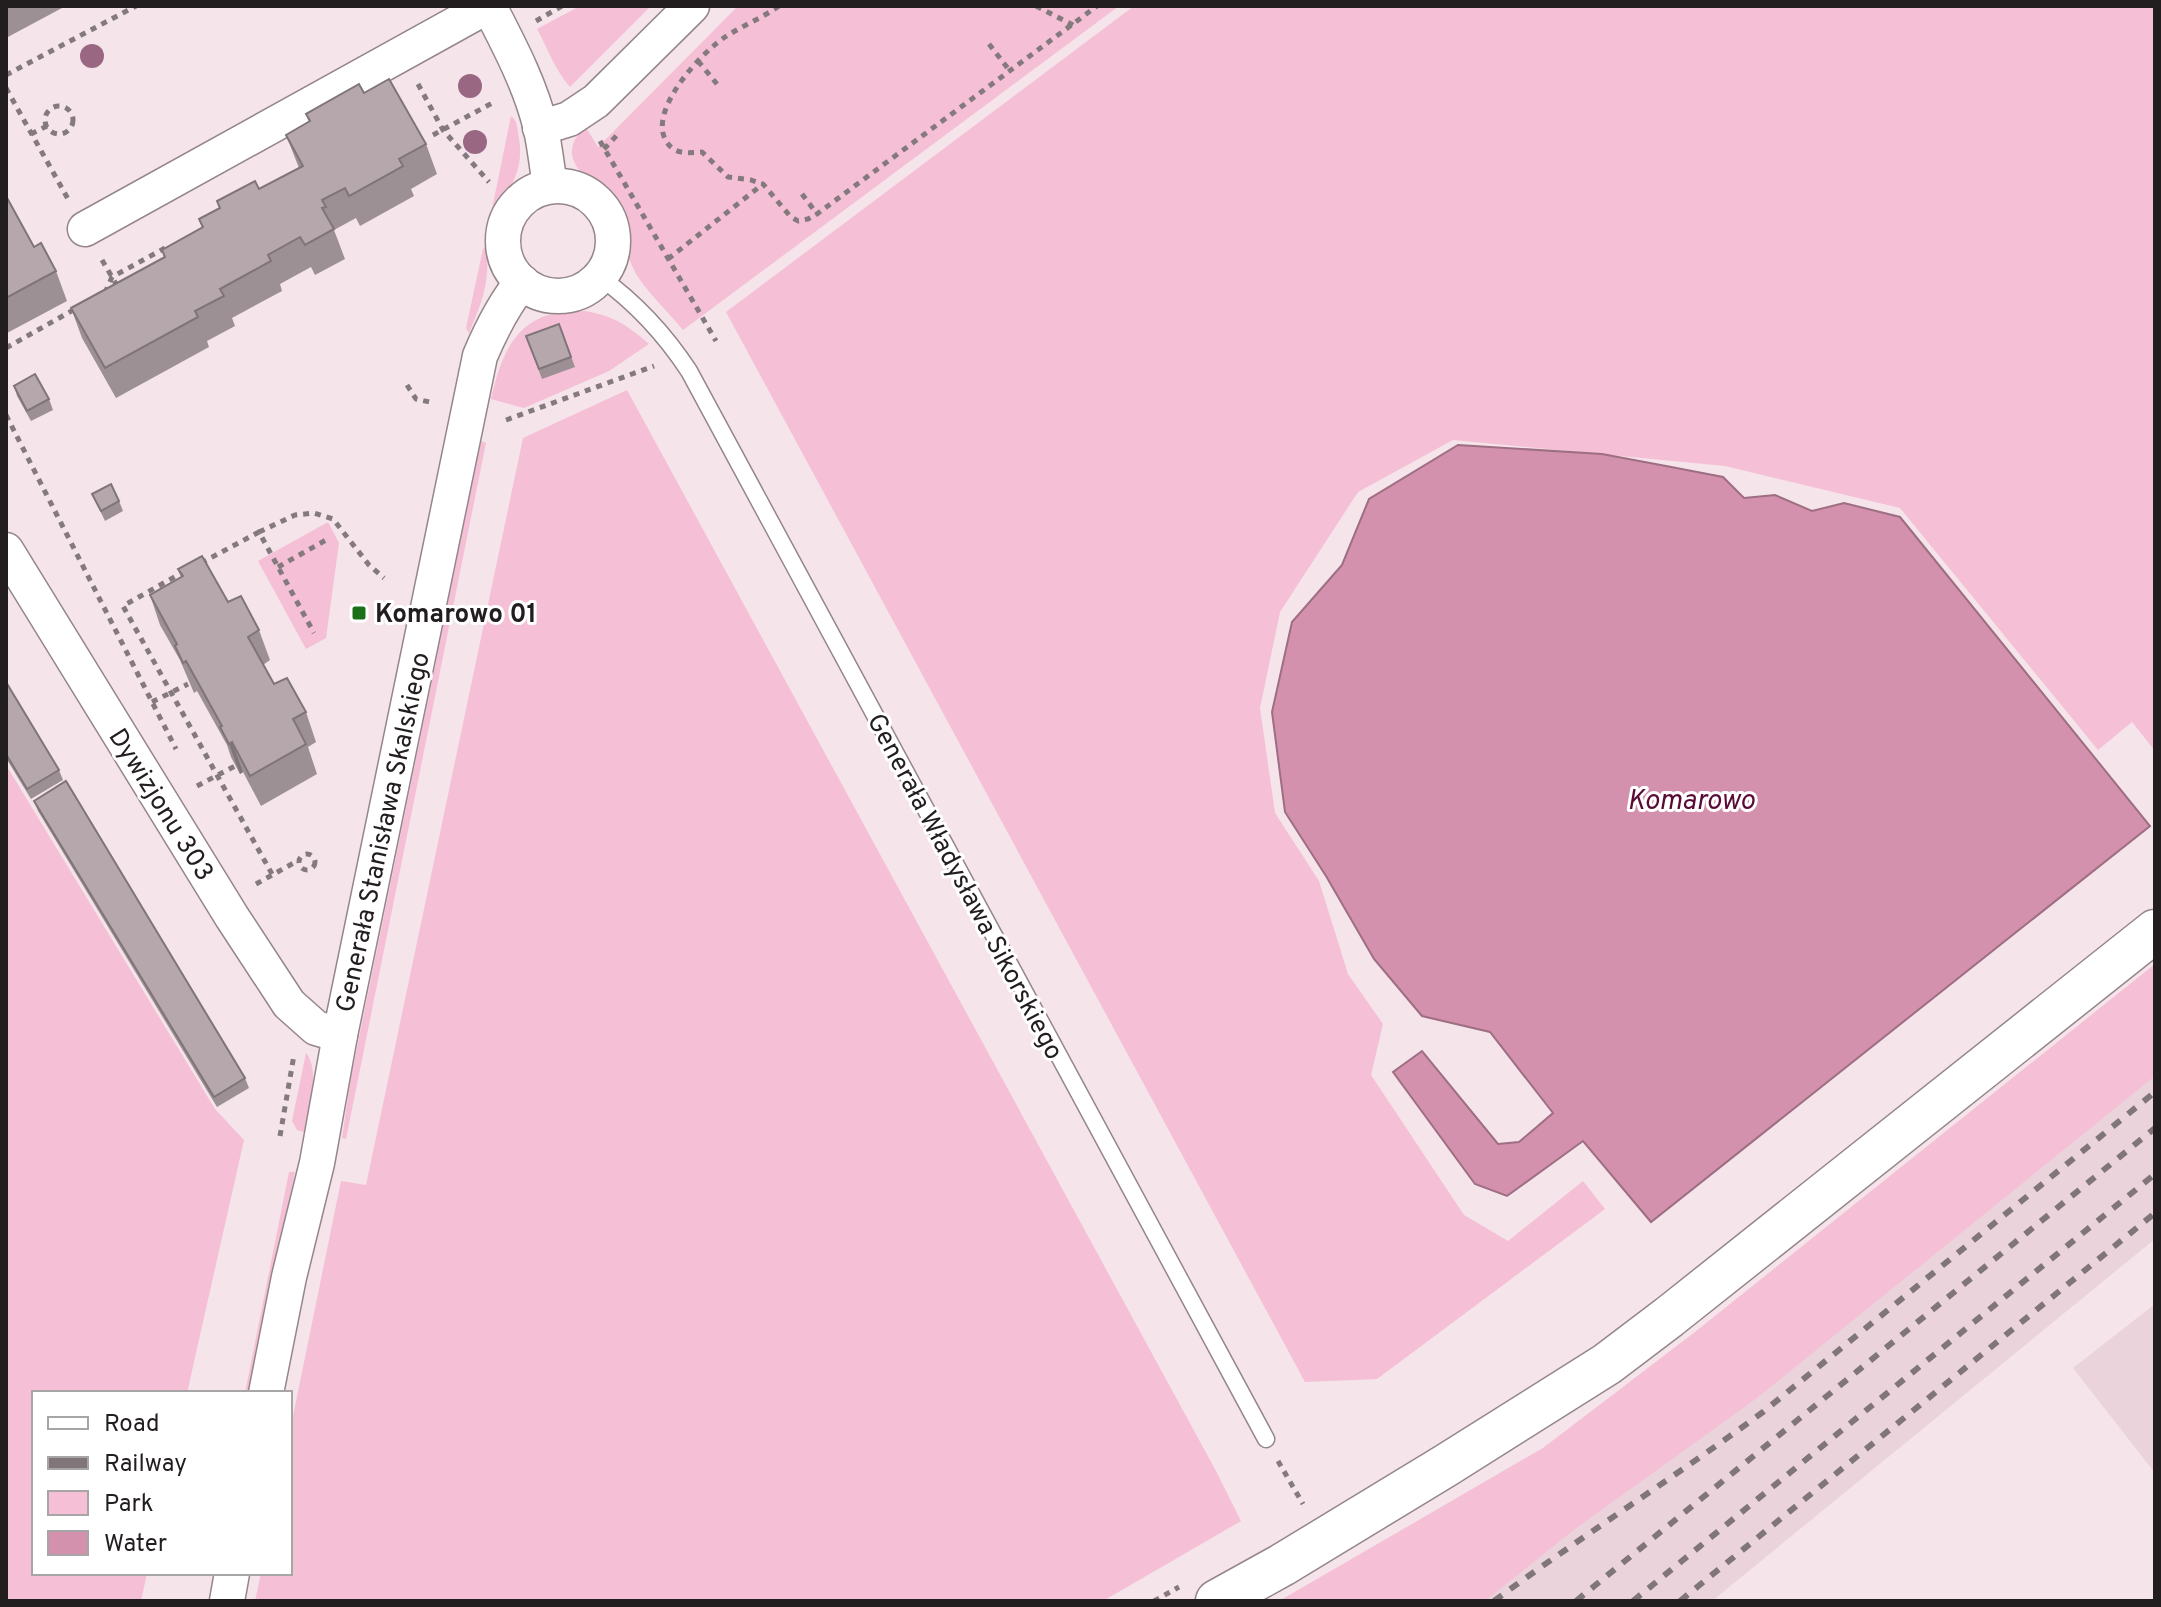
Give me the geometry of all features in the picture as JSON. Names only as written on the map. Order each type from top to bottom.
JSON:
[{"type":"street","points":[[85,229],[488,6],[517,62],[540,128],[550,186]]},
{"type":"street","points":[[540,128],[569,119],[596,101],[692,6]]},
{"type":"street","points":[[550,186],[567,187],[592,198],[602,208],[612,234],[609,262],[600,277],[579,292],[565,296],[537,292],[522,282],[513,273],[503,242],[505,226],[512,211],[536,190],[550,186]]},
{"type":"street","name":"Generała Stanisława Skalskiego","points":[[266,1391],[289,1277],[317,1163],[340,1035],[480,356],[512,294],[522,282]]},
{"type":"street","name":"Dywizjonu 303","points":[[6,550],[289,1004],[316,1028],[340,1035]]},
{"type":"street","points":[[1217,1601],[1282,1565],[1607,1364],[2155,931]]},
{"type":"street","points":[[227,1601],[232,1575]]},
{"type":"lane","name":"Generała Władysława Sikorskiego","points":[[600,277],[641,311],[689,371],[1266,1439]]},
{"type":"path","points":[[6,75],[136,6]]},
{"type":"path","points":[[528,25],[562,6]]},
{"type":"path","points":[[779,6],[724,38],[698,61],[668,104],[662,120],[662,133],[673,150],[682,154],[702,152],[728,177],[763,184],[798,221],[817,214],[1097,6]]},
{"type":"path","points":[[1036,6],[1073,25]]},
{"type":"path","points":[[989,44],[1010,71]]},
{"type":"path","points":[[698,61],[717,84]]},
{"type":"path","points":[[416,79],[443,130],[489,182]]},
{"type":"path","points":[[6,88],[121,294]]},
{"type":"path","points":[[433,135],[500,99]]},
{"type":"path","points":[[63,106],[72,115],[72,124],[67,131],[53,132],[47,126],[46,117],[54,107],[63,106]]},
{"type":"path","points":[[581,111],[716,341]]},
{"type":"path","points":[[31,134],[47,126]]},
{"type":"path","points":[[668,259],[763,184]]},
{"type":"path","points":[[802,194],[817,214]]},
{"type":"path","points":[[94,299],[107,292],[112,277],[174,243]]},
{"type":"path","points":[[6,348],[82,306]]},
{"type":"path","points":[[506,420],[656,365],[675,350]]},
{"type":"path","points":[[407,385],[416,399],[444,406]]},
{"type":"path","points":[[6,415],[180,757]]},
{"type":"path","points":[[272,874],[123,606],[295,515],[314,513],[333,519],[369,565],[384,578]]},
{"type":"path","points":[[259,532],[314,633]]},
{"type":"path","points":[[278,567],[326,540]]},
{"type":"path","points":[[152,702],[188,684]]},
{"type":"path","points":[[197,786],[235,766]]},
{"type":"path","points":[[192,776],[205,798]]},
{"type":"path","points":[[248,872],[256,884],[299,860]]},
{"type":"path","points":[[1266,1439],[1309,1514]]},
{"type":"shaded area","points":[[2155,1070],[2155,1239],[1712,1601],[1464,1601]]},
{"type":"shaded area","points":[[2155,1304],[2155,1473],[2073,1368]]},
{"type":"green space","points":[[580,6],[651,6],[570,87],[537,29]]},
{"type":"green space","points":[[738,6],[1119,6],[683,330],[637,276],[614,204],[576,166],[572,150],[585,126],[598,147]]},
{"type":"green space","points":[[1134,6],[2155,6],[2155,751],[2132,722],[2098,750],[1900,508],[1725,466],[1453,440],[1358,492],[1280,612],[1260,708],[1275,813],[1319,881],[1348,974],[1383,1024],[1371,1075],[1464,1215],[1508,1241],[1583,1181],[1605,1209],[1377,1379],[1305,1382],[726,312]]},
{"type":"green space","points":[[511,116],[516,121],[520,145],[519,165],[508,191],[496,209],[492,209]]},
{"type":"green space","points":[[487,245],[484,290],[469,333],[466,328],[483,249]]},
{"type":"green space","points":[[585,311],[620,322],[649,344],[609,371],[524,408],[491,399],[508,348],[524,328],[552,314]]},
{"type":"green space","points":[[627,390],[1241,1521],[1103,1601],[255,1601],[261,1575],[292,1575],[292,1421],[341,1181],[366,1185],[523,438]]},
{"type":"green space","points":[[481,441],[486,443],[346,1139],[342,1138],[351,1077]]},
{"type":"green space","points":[[328,522],[339,543],[326,638],[306,649],[258,561]]},
{"type":"green space","points":[[6,765],[215,1109],[244,1140],[187,1391],[32,1391],[32,1575],[147,1575],[141,1601],[6,1601]]},
{"type":"green space","points":[[2155,964],[2155,1076],[1757,1398],[1575,1529],[1485,1601],[1279,1601],[1543,1448],[1695,1332]]},
{"type":"green space","points":[[306,1053],[313,1070],[313,1080],[304,1132],[297,1130],[292,1121]]},
{"type":"green space","points":[[289,1172],[295,1172],[250,1391],[245,1391]]},
{"type":"water","name":"Komarowo","points":[[1458,445],[1602,454],[1723,477],[1744,498],[1775,495],[1812,511],[1844,503],[1900,517],[2150,826],[1651,1222],[1583,1141],[1507,1196],[1475,1184],[1393,1072],[1422,1051],[1498,1144],[1519,1142],[1553,1113],[1490,1032],[1422,1016],[1374,959],[1285,812],[1272,712],[1292,622],[1342,565],[1369,499]]},
{"type":"building","points":[[389,79],[426,144],[399,159],[403,166],[349,196],[345,188],[322,200],[326,207],[322,208],[334,229],[305,245],[300,237],[268,255],[271,261],[220,289],[224,296],[195,311],[198,317],[105,368],[71,308],[165,257],[162,250],[203,227],[199,219],[220,208],[217,201],[255,181],[259,189],[303,166],[286,135],[310,121],[306,114],[359,84],[364,93]]},
{"type":"building","points":[[6,196],[34,247],[41,243],[56,271],[6,298]]},
{"type":"building","points":[[559,324],[571,357],[539,369],[526,336]]},
{"type":"building","points":[[35,374],[49,399],[27,411],[14,386]]},
{"type":"building","points":[[111,484],[119,501],[101,511],[92,494]]},
{"type":"building","points":[[202,556],[228,602],[241,596],[259,630],[248,637],[274,684],[287,678],[306,712],[293,719],[306,744],[250,776],[232,742],[229,744],[186,661],[183,663],[175,646],[177,644],[150,595],[183,576],[178,569]]},
{"type":"building","points":[[6,682],[59,770],[27,789],[6,754]]},
{"type":"building","points":[[66,781],[245,1078],[214,1097],[34,801]]},
{"type":"railway","points":[[1494,1601],[1763,1412],[2155,1092]]},
{"type":"railway","points":[[1576,1601],[2155,1128]]},
{"type":"railway","points":[[1633,1601],[2155,1174]]},
{"type":"railway","points":[[1680,1601],[2155,1213]]},
{"type":"place","name":"Komarowo 01","points":[[359,613]]}]
